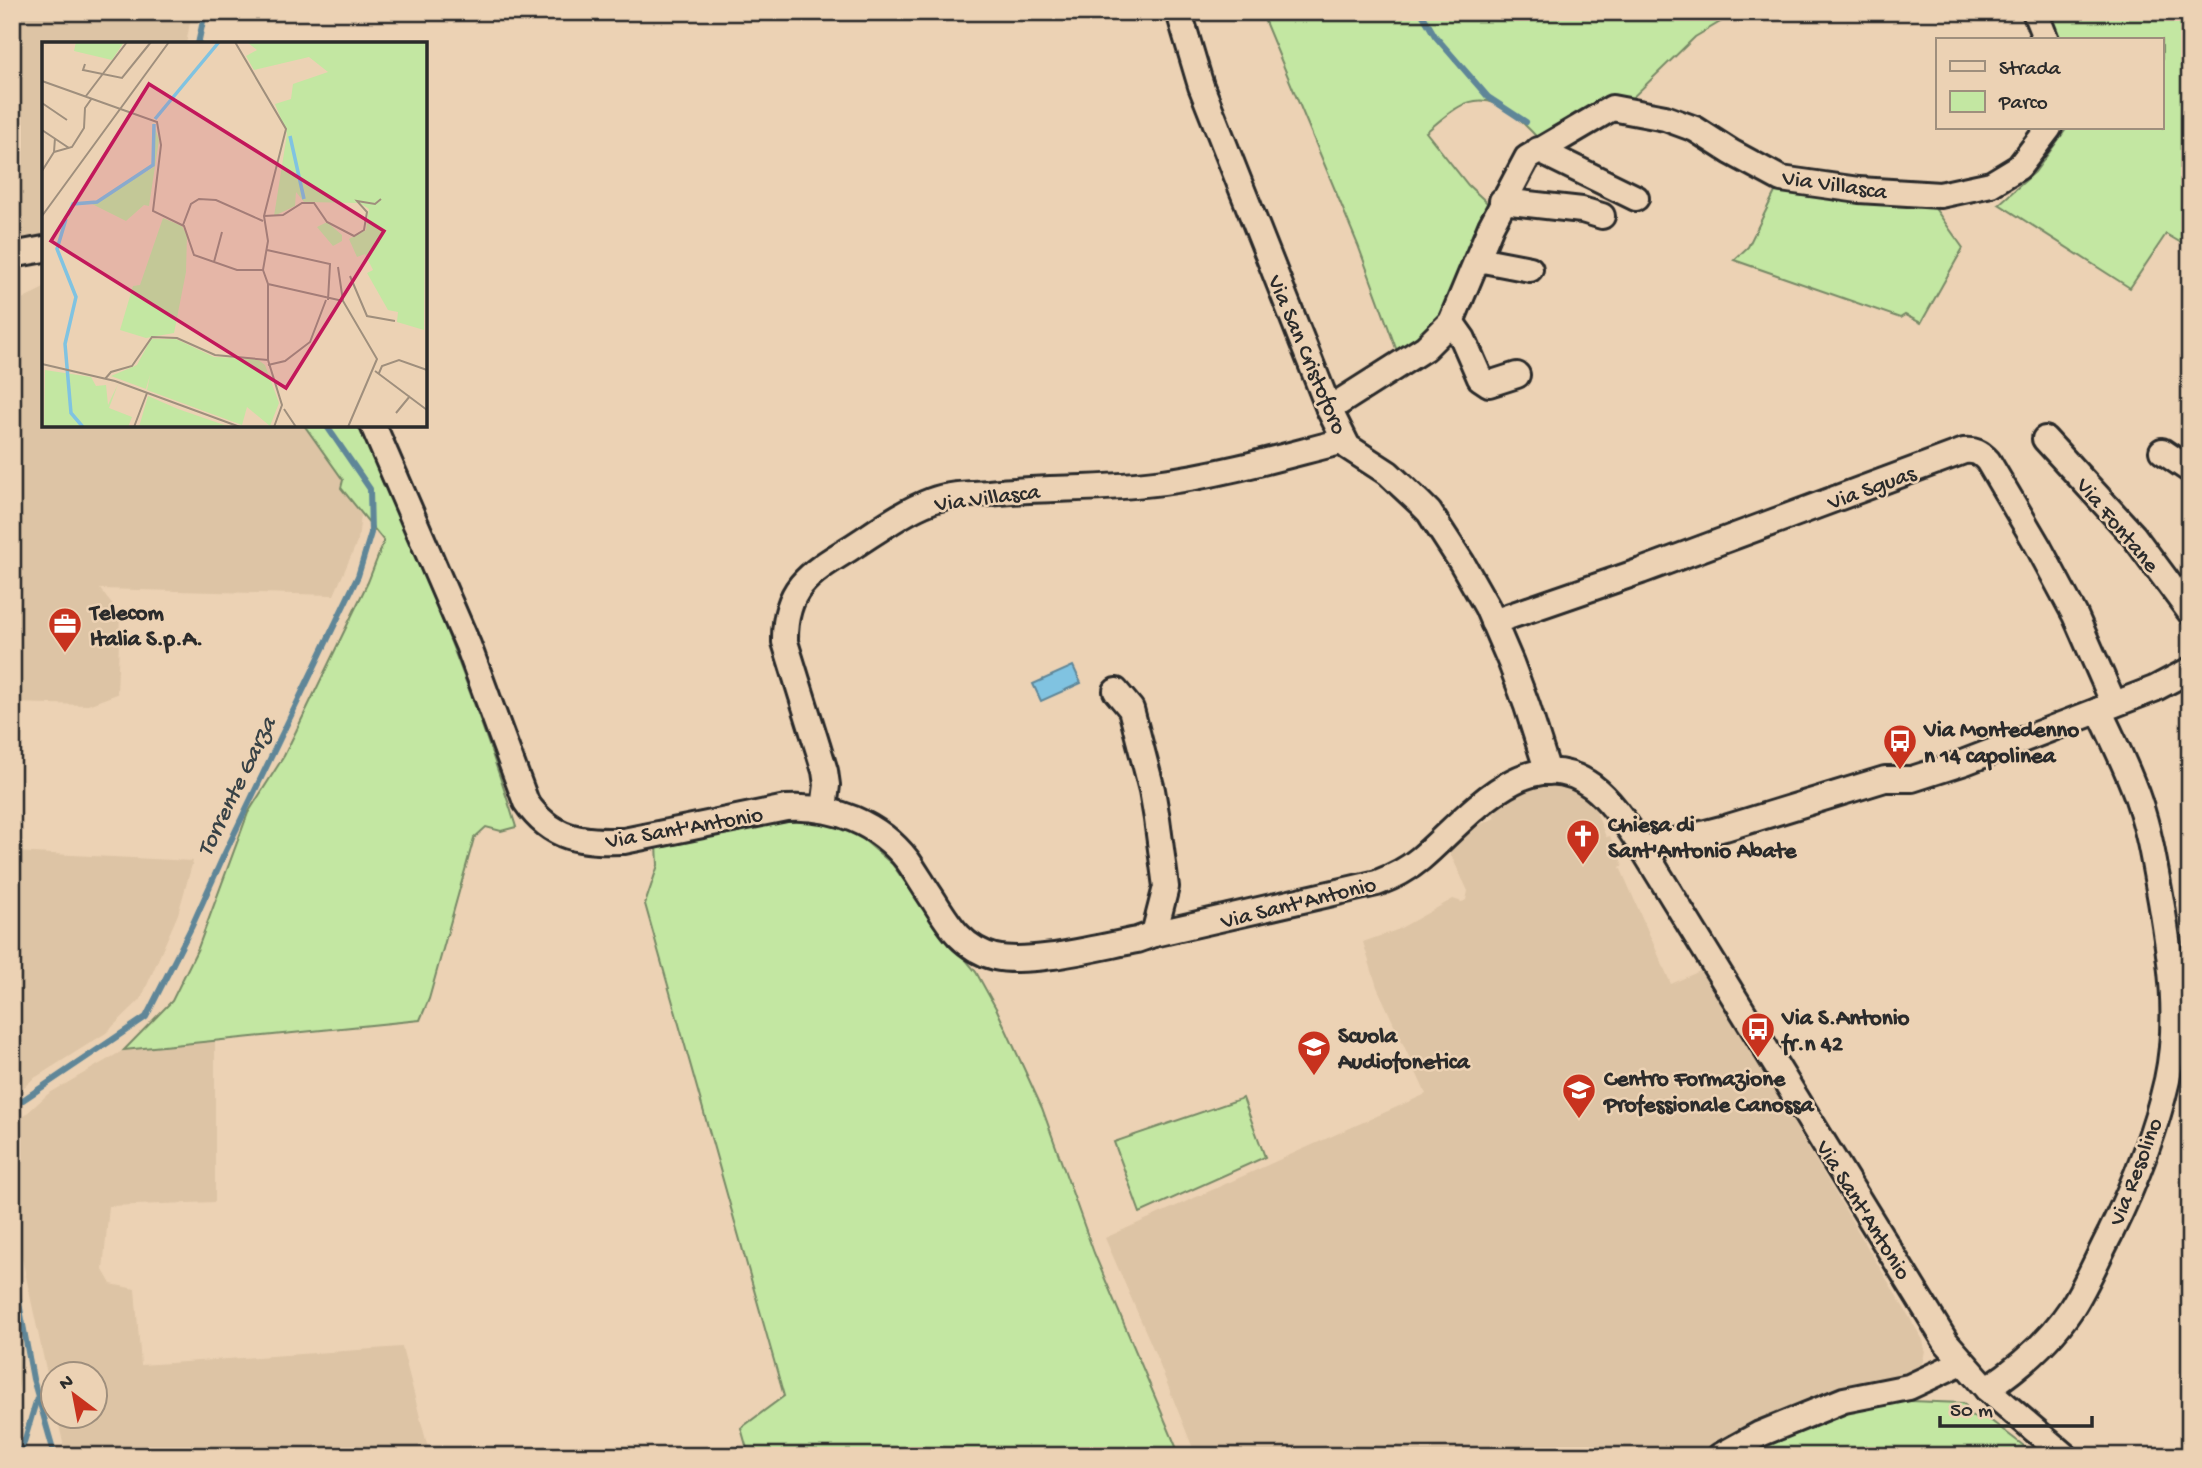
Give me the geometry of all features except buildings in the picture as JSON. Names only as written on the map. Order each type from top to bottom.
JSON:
[{"type":"street","name":"Via San Cristoforo","points":[[1179,12],[1201,86],[1344,441],[1352,450],[1388,473],[1429,512],[1462,563],[1487,607],[1527,706],[1548,772]]},
{"type":"street","points":[[2035,12],[2045,38]]},
{"type":"street","name":"Via Villasca","points":[[1329,409],[1425,348],[1451,322],[1503,201],[1527,158],[1612,108],[1665,117],[1695,129],[1781,179],[1859,190],[1940,195],[1992,184],[2019,166],[2047,130]]},
{"type":"street","points":[[1538,150],[1636,198]]},
{"type":"street","points":[[1503,201],[1582,210],[1602,216]]},
{"type":"street","points":[[14,253],[42,249]]},
{"type":"street","points":[[1478,259],[1530,269]]},
{"type":"street","points":[[1451,322],[1463,339],[1480,378],[1489,384],[1517,375]]},
{"type":"street","name":"Via Sant'Antonio","points":[[374,427],[468,645],[526,802],[541,820],[565,836],[598,842],[624,841],[786,808],[824,809],[856,820],[886,838],[908,862],[959,938],[970,947],[993,956],[1022,960],[1137,940],[1392,877],[1422,857],[1487,797],[1522,778],[1548,772],[1581,779],[1614,808],[1643,849],[1946,1342],[1987,1389],[2065,1456]]},
{"type":"street","name":"Via Fontane","points":[[2045,439],[2133,536],[2190,612]]},
{"type":"street","name":"Via Villasca","points":[[824,809],[827,785],[825,771],[785,642],[788,609],[792,598],[804,580],[820,567],[913,509],[941,498],[1007,491],[1154,483],[1190,478],[1344,441]]},
{"type":"street","name":"Via Sguas","points":[[1493,622],[1973,450],[1988,461],[2075,615],[2107,707]]},
{"type":"street","points":[[2162,451],[2190,470]]},
{"type":"street","points":[[1643,849],[1725,828],[1885,779],[1912,779],[1939,771],[2154,690],[2190,670]]},
{"type":"street","name":"Via Sant'Antonio","points":[[1124,694],[1152,790],[1167,887],[1190,926]]},
{"type":"street","name":"Via Resolino","points":[[1987,1389],[2018,1367],[2045,1340],[2070,1311],[2079,1295],[2137,1171],[2158,1112],[2170,1060],[2172,969],[2154,861],[2138,799],[2107,707]]},
{"type":"street","name":"Via Sant'Antonio","points":[[1154,934],[1167,887]]},
{"type":"street","points":[[1720,1456],[1760,1434],[1844,1401],[1909,1387],[1962,1362]]},
{"type":"shaded area","points":[[12,12],[192,12],[186,42],[42,42],[42,234],[12,239]]},
{"type":"shaded area","points":[[42,289],[42,427],[305,427],[343,480],[341,488],[361,515],[358,540],[334,595],[100,589],[120,615],[117,694],[88,705],[12,703],[12,304]]},
{"type":"shaded area","name":"Centro Formazione Professionale Canossa","points":[[1559,786],[1581,792],[1593,804],[1606,837],[1610,836],[1623,865],[1620,867],[1671,984],[1702,970],[1923,1340],[1923,1361],[1917,1373],[1778,1414],[1752,1424],[1698,1456],[1196,1456],[1105,1238],[1426,1094],[1377,987],[1363,942],[1397,930],[1453,899],[1462,902],[1466,900],[1468,891],[1449,851],[1470,829],[1495,818],[1490,806],[1531,787]]},
{"type":"shaded area","points":[[12,852],[193,861],[178,914],[141,999],[106,1033],[33,1079],[12,1098]]},
{"type":"shaded area","points":[[215,1040],[215,1202],[109,1206],[103,1270],[111,1284],[135,1289],[141,1365],[402,1347],[430,1456],[66,1456],[60,1430],[108,1430],[108,1360],[44,1360],[12,1212],[12,1132],[24,1116],[48,1094],[124,1050]]},
{"type":"shaded area","points":[[12,1316],[22,1369],[12,1420]]},
{"type":"green space","points":[[1261,12],[1737,12],[1695,37],[1624,106],[1541,142],[1513,114],[1488,101],[1467,103],[1457,108],[1426,132],[1468,185],[1494,209],[1448,320],[1401,362],[1358,245]]},
{"type":"green space","points":[[2047,12],[2190,12],[2190,248],[2166,234],[2130,288],[1999,204],[2035,172],[2066,130],[2164,130],[2164,38],[2059,38]]},
{"type":"green space","points":[[1778,186],[1821,195],[1934,207],[1963,248],[1921,323],[1905,315],[1900,318],[1734,260],[1748,247]]},
{"type":"green space","points":[[305,427],[364,427],[463,675],[516,827],[501,831],[486,827],[474,838],[429,999],[420,1020],[124,1050],[172,1001],[198,948],[248,813],[284,756],[368,582],[384,541],[341,488],[343,480]]},
{"type":"green space","points":[[797,820],[822,820],[849,827],[892,864],[931,918],[976,972],[997,1010],[1042,1108],[1094,1253],[1180,1456],[749,1456],[741,1428],[784,1396],[645,904],[658,865],[657,844]]},
{"type":"green space","points":[[1243,1098],[1265,1157],[1140,1213],[1114,1142]]},
{"type":"green space","points":[[1884,1400],[1962,1403],[1967,1412],[1975,1418],[1981,1413],[2037,1456],[1742,1456],[1842,1413]]},
{"type":"water","points":[[1073,666],[1081,683],[1041,701],[1033,684]]},
{"type":"waterway","name":"Torrente Garza","points":[[198,42],[205,12]]},
{"type":"waterway","points":[[1421,12],[1435,36],[1488,97],[1526,122]]},
{"type":"waterway","name":"Torrente Garza","points":[[12,1109],[146,1017],[358,576],[371,533],[370,489],[327,427]]},
{"type":"waterway","name":"Torrente Garza","points":[[12,1265],[33,1379],[55,1456]]},
{"type":"waterway","points":[[20,1456],[37,1398]]},
{"type":"place","name":"Telecom Italia S.p.A.","points":[[65,654]]},
{"type":"place","name":"Via Montedenno n 14 capolinea","points":[[1900,771]]},
{"type":"place","name":"Chiesa di Sant'Antonio Abate","points":[[1583,866]]},
{"type":"place","name":"Via S.Antonio fr.n 42","points":[[1758,1059]]},
{"type":"place","name":"Scuola Audiofonetica","points":[[1314,1077]]},
{"type":"place","name":"Centro Formazione Professionale Canossa","points":[[1579,1120]]}]
